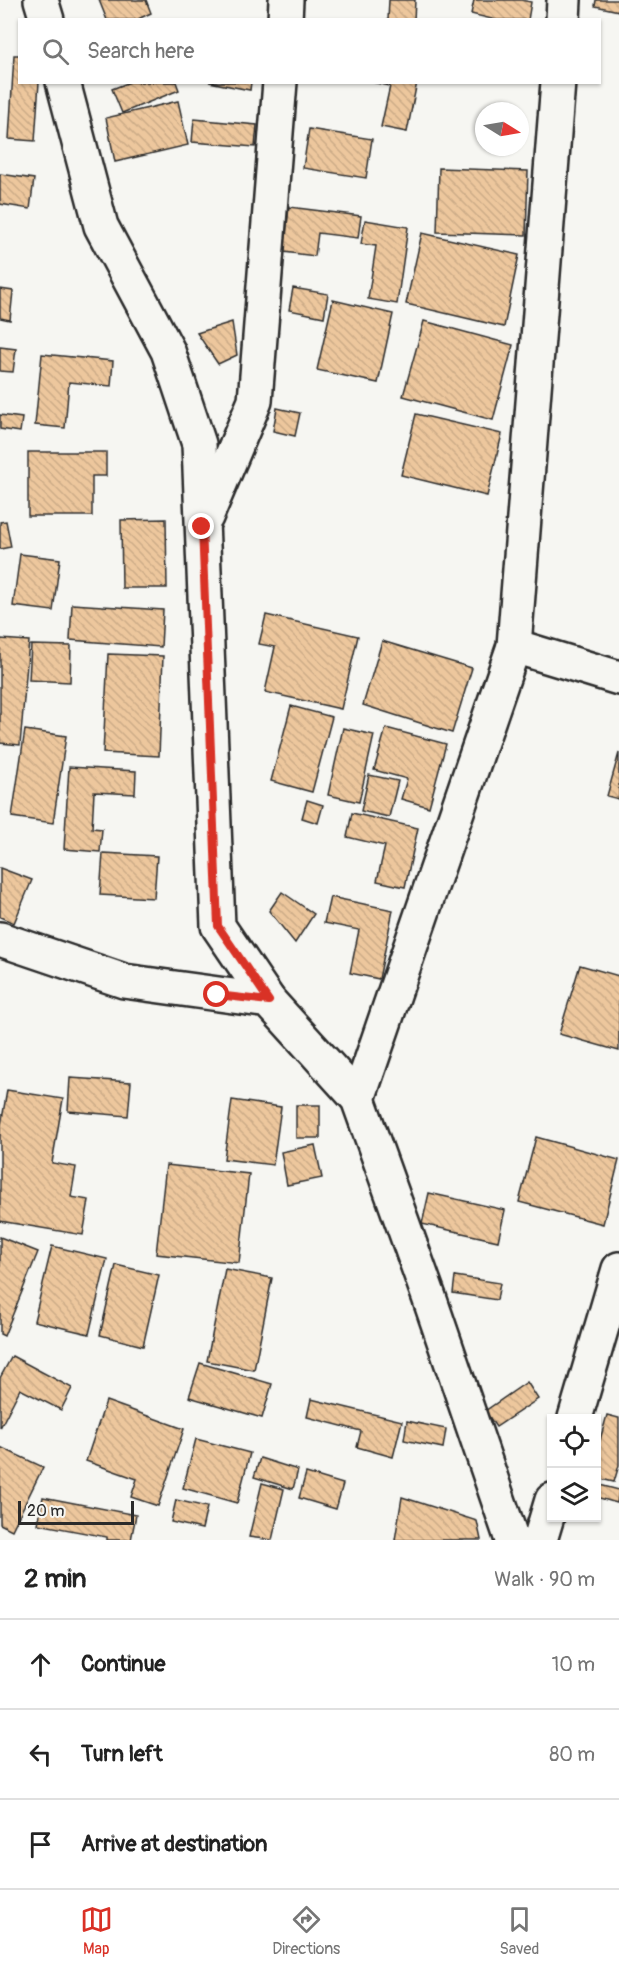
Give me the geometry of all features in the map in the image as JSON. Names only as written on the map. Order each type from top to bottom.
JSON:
[{"type":"street","points":[[41,0],[46,18]]},
{"type":"street","points":[[285,18],[286,0]]},
{"type":"street","points":[[563,18],[564,0]]},
{"type":"street","points":[[64,84],[102,226],[168,351],[199,444],[218,926],[269,1001],[358,1100],[429,1297],[512,1540]]},
{"type":"street","points":[[202,527],[255,401],[280,84]]},
{"type":"street","points":[[358,1100],[514,646],[558,84]]},
{"type":"street","points":[[514,646],[619,678]]},
{"type":"street","points":[[0,939],[124,981],[269,1001]]},
{"type":"street","points":[[576,1414],[619,1269]]},
{"type":"street","points":[[540,1540],[547,1517]]},
{"type":"building","points":[[99,0],[146,0],[151,13],[140,18],[106,18]]},
{"type":"building","points":[[389,0],[415,0],[414,18],[388,18]]},
{"type":"building","points":[[474,0],[531,2],[528,18],[488,18],[471,14]]},
{"type":"building","points":[[596,0],[619,0],[619,11],[595,6]]},
{"type":"building","points":[[14,55],[18,55],[18,84],[39,84],[35,141],[9,139]]},
{"type":"building","points":[[125,84],[177,84],[179,90],[122,113],[112,89]]},
{"type":"building","points":[[219,84],[251,84],[250,90]]},
{"type":"building","points":[[381,84],[417,84],[407,132],[381,127],[390,86]]},
{"type":"building","points":[[178,101],[188,145],[115,162],[106,118]]},
{"type":"building","points":[[194,119],[257,125],[255,147],[192,142]]},
{"type":"building","points":[[309,129],[372,139],[366,178],[303,168]]},
{"type":"building","points":[[439,168],[528,171],[526,235],[437,232]]},
{"type":"building","points":[[0,174],[34,179],[30,209],[0,204]]},
{"type":"building","points":[[289,207],[361,216],[358,238],[318,233],[315,256],[284,252]]},
{"type":"building","points":[[365,220],[408,227],[397,304],[368,299],[376,246],[361,244]]},
{"type":"building","points":[[422,233],[519,255],[504,327],[406,304]]},
{"type":"building","points":[[293,288],[328,294],[324,317],[289,310]]},
{"type":"building","points":[[0,289],[13,291],[10,320],[0,318]]},
{"type":"building","points":[[333,300],[393,314],[378,383],[317,370]]},
{"type":"building","points":[[424,321],[513,345],[493,420],[403,396]]},
{"type":"building","points":[[232,322],[237,355],[218,364],[197,333]]},
{"type":"building","points":[[0,347],[16,349],[13,372],[0,371]]},
{"type":"building","points":[[42,354],[113,361],[111,386],[69,382],[65,428],[35,425]]},
{"type":"building","points":[[277,408],[300,413],[295,436],[273,431]]},
{"type":"building","points":[[416,414],[502,434],[487,496],[401,475]]},
{"type":"building","points":[[0,415],[22,418],[20,432],[0,429]]},
{"type":"building","points":[[28,452],[106,452],[106,476],[92,476],[92,516],[28,516]]},
{"type":"building","points":[[166,519],[167,588],[122,588],[121,520]]},
{"type":"building","points":[[6,521],[11,547],[0,549],[0,522]]},
{"type":"building","points":[[20,554],[60,559],[53,611],[13,606]]},
{"type":"building","points":[[72,604],[163,610],[161,647],[70,640]]},
{"type":"building","points":[[266,615],[358,636],[341,709],[265,692],[275,647],[259,644]]},
{"type":"building","points":[[0,639],[29,641],[20,745],[0,743]]},
{"type":"building","points":[[382,641],[472,668],[452,733],[363,705]]},
{"type":"building","points":[[31,645],[71,646],[70,682],[29,680]]},
{"type":"building","points":[[108,654],[163,656],[159,756],[103,753]]},
{"type":"building","points":[[291,706],[332,717],[312,792],[271,781]]},
{"type":"building","points":[[343,728],[374,735],[359,802],[328,795]]},
{"type":"building","points":[[386,728],[446,744],[429,807],[401,799],[407,779],[374,770]]},
{"type":"building","points":[[25,730],[66,736],[53,823],[12,817]]},
{"type":"building","points":[[619,753],[619,799],[607,796]]},
{"type":"building","points":[[69,767],[136,771],[135,794],[94,792],[92,828],[102,829],[100,852],[64,849]]},
{"type":"building","points":[[369,775],[398,781],[389,817],[361,811]]},
{"type":"building","points":[[307,800],[323,805],[318,823],[302,818]]},
{"type":"building","points":[[352,813],[418,828],[405,887],[377,881],[385,846],[347,837]]},
{"type":"building","points":[[103,853],[157,856],[154,898],[100,895]]},
{"type":"building","points":[[0,868],[32,880],[14,923],[0,917]]},
{"type":"building","points":[[282,892],[314,914],[295,943],[269,911]]},
{"type":"building","points":[[330,897],[393,910],[379,979],[350,973],[359,930],[324,923]]},
{"type":"building","points":[[580,965],[619,976],[619,1051],[559,1034]]},
{"type":"building","points":[[70,1078],[131,1082],[128,1116],[68,1111]]},
{"type":"building","points":[[7,1090],[63,1099],[52,1163],[76,1167],[71,1197],[89,1200],[83,1235],[0,1221],[0,1131]]},
{"type":"building","points":[[232,1100],[281,1107],[273,1165],[224,1159]]},
{"type":"building","points":[[296,1105],[320,1105],[320,1138],[296,1138]]},
{"type":"building","points":[[536,1137],[619,1160],[603,1224],[519,1202]]},
{"type":"building","points":[[315,1145],[322,1178],[287,1185],[281,1152]]},
{"type":"building","points":[[166,1165],[249,1174],[239,1263],[156,1254]]},
{"type":"building","points":[[429,1193],[505,1210],[498,1241],[422,1224]]},
{"type":"building","points":[[0,1237],[38,1252],[4,1336],[0,1334]]},
{"type":"building","points":[[52,1246],[107,1259],[89,1334],[34,1321]]},
{"type":"building","points":[[116,1265],[159,1275],[143,1346],[100,1335]]},
{"type":"building","points":[[225,1269],[272,1278],[254,1370],[207,1361]]},
{"type":"building","points":[[455,1276],[500,1283],[497,1300],[453,1293]]},
{"type":"building","points":[[12,1356],[72,1388],[61,1410],[20,1389],[0,1428],[0,1378]]},
{"type":"building","points":[[200,1363],[272,1384],[262,1418],[189,1397]]},
{"type":"building","points":[[527,1382],[538,1399],[496,1427],[485,1411]]},
{"type":"building","points":[[311,1399],[402,1421],[393,1457],[357,1447],[361,1431],[307,1417]]},
{"type":"building","points":[[106,1401],[184,1429],[158,1506],[131,1497],[137,1479],[86,1461]]},
{"type":"building","points":[[607,1415],[619,1418],[619,1465],[614,1482],[601,1479],[601,1436]]},
{"type":"building","points":[[407,1421],[446,1429],[443,1448],[404,1440]]},
{"type":"building","points":[[196,1439],[250,1453],[237,1503],[183,1488]]},
{"type":"building","points":[[0,1447],[43,1467],[12,1530],[0,1524]]},
{"type":"building","points":[[260,1458],[298,1470],[293,1489],[254,1477]]},
{"type":"building","points":[[306,1473],[343,1484],[336,1509],[299,1498]]},
{"type":"building","points":[[262,1483],[284,1489],[272,1540],[249,1537]]},
{"type":"building","points":[[601,1485],[619,1490],[617,1503],[601,1498]]},
{"type":"building","points":[[43,1497],[136,1515],[131,1540],[107,1540],[107,1537],[38,1524]]},
{"type":"building","points":[[402,1497],[477,1521],[481,1540],[395,1540]]},
{"type":"building","points":[[176,1500],[207,1507],[202,1529],[171,1522]]},
{"type":"route","points":[[202,527],[218,926],[269,1001],[217,995]]}]
